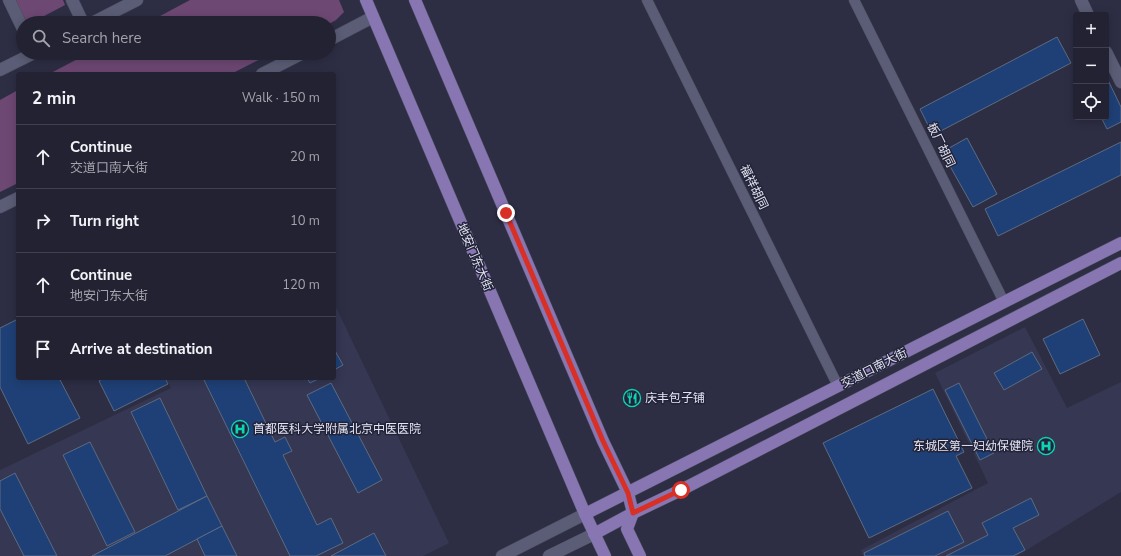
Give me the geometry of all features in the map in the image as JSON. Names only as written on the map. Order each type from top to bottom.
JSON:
[{"type":"main road","points":[[9,0],[17,16]]},
{"type":"main road","points":[[72,0],[80,16]]},
{"type":"main road","points":[[106,16],[137,0]]},
{"type":"main road","name":"地安门东大街","points":[[366,0],[585,514],[605,556]]},
{"type":"main road","points":[[416,0],[603,441],[628,493],[633,513],[627,529],[640,556]]},
{"type":"main road","points":[[1081,0],[1087,12]]},
{"type":"main road","points":[[336,36],[373,17]]},
{"type":"main road","points":[[1109,58],[1121,82]]},
{"type":"main road","points":[[0,70],[20,60]]},
{"type":"main road","points":[[266,72],[289,60]]},
{"type":"main road","points":[[0,208],[16,199]]},
{"type":"main road","name":"交道口南大街","points":[[585,514],[1121,243]]},
{"type":"main road","name":"交道口南大街","points":[[594,534],[1121,263]]},
{"type":"main road","points":[[502,556],[585,514]]},
{"type":"main road","points":[[549,556],[594,534]]},
{"type":"lane","name":"福祥胡同","points":[[647,0],[838,386]]},
{"type":"lane","name":"板厂胡同","points":[[854,0],[1004,302]]},
{"type":"shaded area","points":[[15,0],[63,0],[65,5],[44,16],[23,16]]},
{"type":"shaded area","points":[[190,0],[339,0],[344,12],[336,20],[336,16],[160,16]]},
{"type":"shaded area","points":[[76,60],[258,60],[235,72],[53,72]]},
{"type":"shaded area","points":[[16,91],[16,184],[0,192],[0,100]]},
{"type":"shaded area","name":"首都医科大学附属北京中医医院","points":[[336,307],[449,543],[423,556],[0,556],[0,470],[171,388],[167,380],[336,380]]},
{"type":"shaded area","name":"东城区第一妇幼保健院","points":[[1025,327],[1067,408],[1121,382],[1121,492],[1017,556],[863,556],[861,550],[988,483],[935,373]]},
{"type":"building","points":[[1057,37],[1071,63],[933,135],[920,109]]},
{"type":"building","points":[[1109,82],[1121,107],[1121,122],[1107,129],[1102,120],[1109,120]]},
{"type":"building","points":[[967,138],[997,194],[973,207],[942,152]]},
{"type":"building","points":[[1121,142],[1121,175],[998,236],[985,209]]},
{"type":"building","points":[[1083,319],[1100,355],[1060,374],[1043,339]]},
{"type":"building","points":[[16,320],[16,380],[60,380],[80,418],[28,444],[0,387],[0,328]]},
{"type":"building","points":[[1032,352],[1042,369],[1004,390],[994,373]]},
{"type":"building","points":[[336,353],[343,365],[336,369]]},
{"type":"building","points":[[166,380],[168,384],[114,411],[99,381]]},
{"type":"building","points":[[204,380],[245,380],[275,442],[285,437],[292,451],[283,455],[317,525],[331,518],[343,543],[316,556],[290,556]]},
{"type":"building","points":[[308,380],[316,380],[310,383]]},
{"type":"building","points":[[331,383],[382,480],[358,493],[307,395]]},
{"type":"building","points":[[959,383],[994,453],[980,460],[945,390]]},
{"type":"building","points":[[933,389],[964,452],[956,456],[972,488],[869,538],[823,443]]},
{"type":"building","points":[[160,398],[207,496],[178,510],[131,412]]},
{"type":"building","points":[[90,442],[135,532],[107,546],[63,455]]},
{"type":"building","points":[[15,473],[57,556],[24,556],[0,509],[0,481]]},
{"type":"building","points":[[207,496],[222,526],[165,556],[92,556]]},
{"type":"building","points":[[1031,498],[1039,515],[1013,528],[1025,550],[1013,556],[946,556],[988,535],[982,523]]},
{"type":"building","points":[[948,511],[964,542],[935,556],[865,556],[864,553]]},
{"type":"building","points":[[222,526],[237,556],[205,556],[197,539]]},
{"type":"building","points":[[374,533],[386,556],[331,556]]},
{"type":"place","name":"庆丰包子铺","points":[[632,398]]},
{"type":"place","name":"首都医科大学附属北京中医医院","points":[[240,429]]},
{"type":"place","name":"东城区第一妇幼保健院","points":[[1046,446]]},
{"type":"route","points":[[506,213],[603,441],[628,493],[633,513],[681,490]]}]
